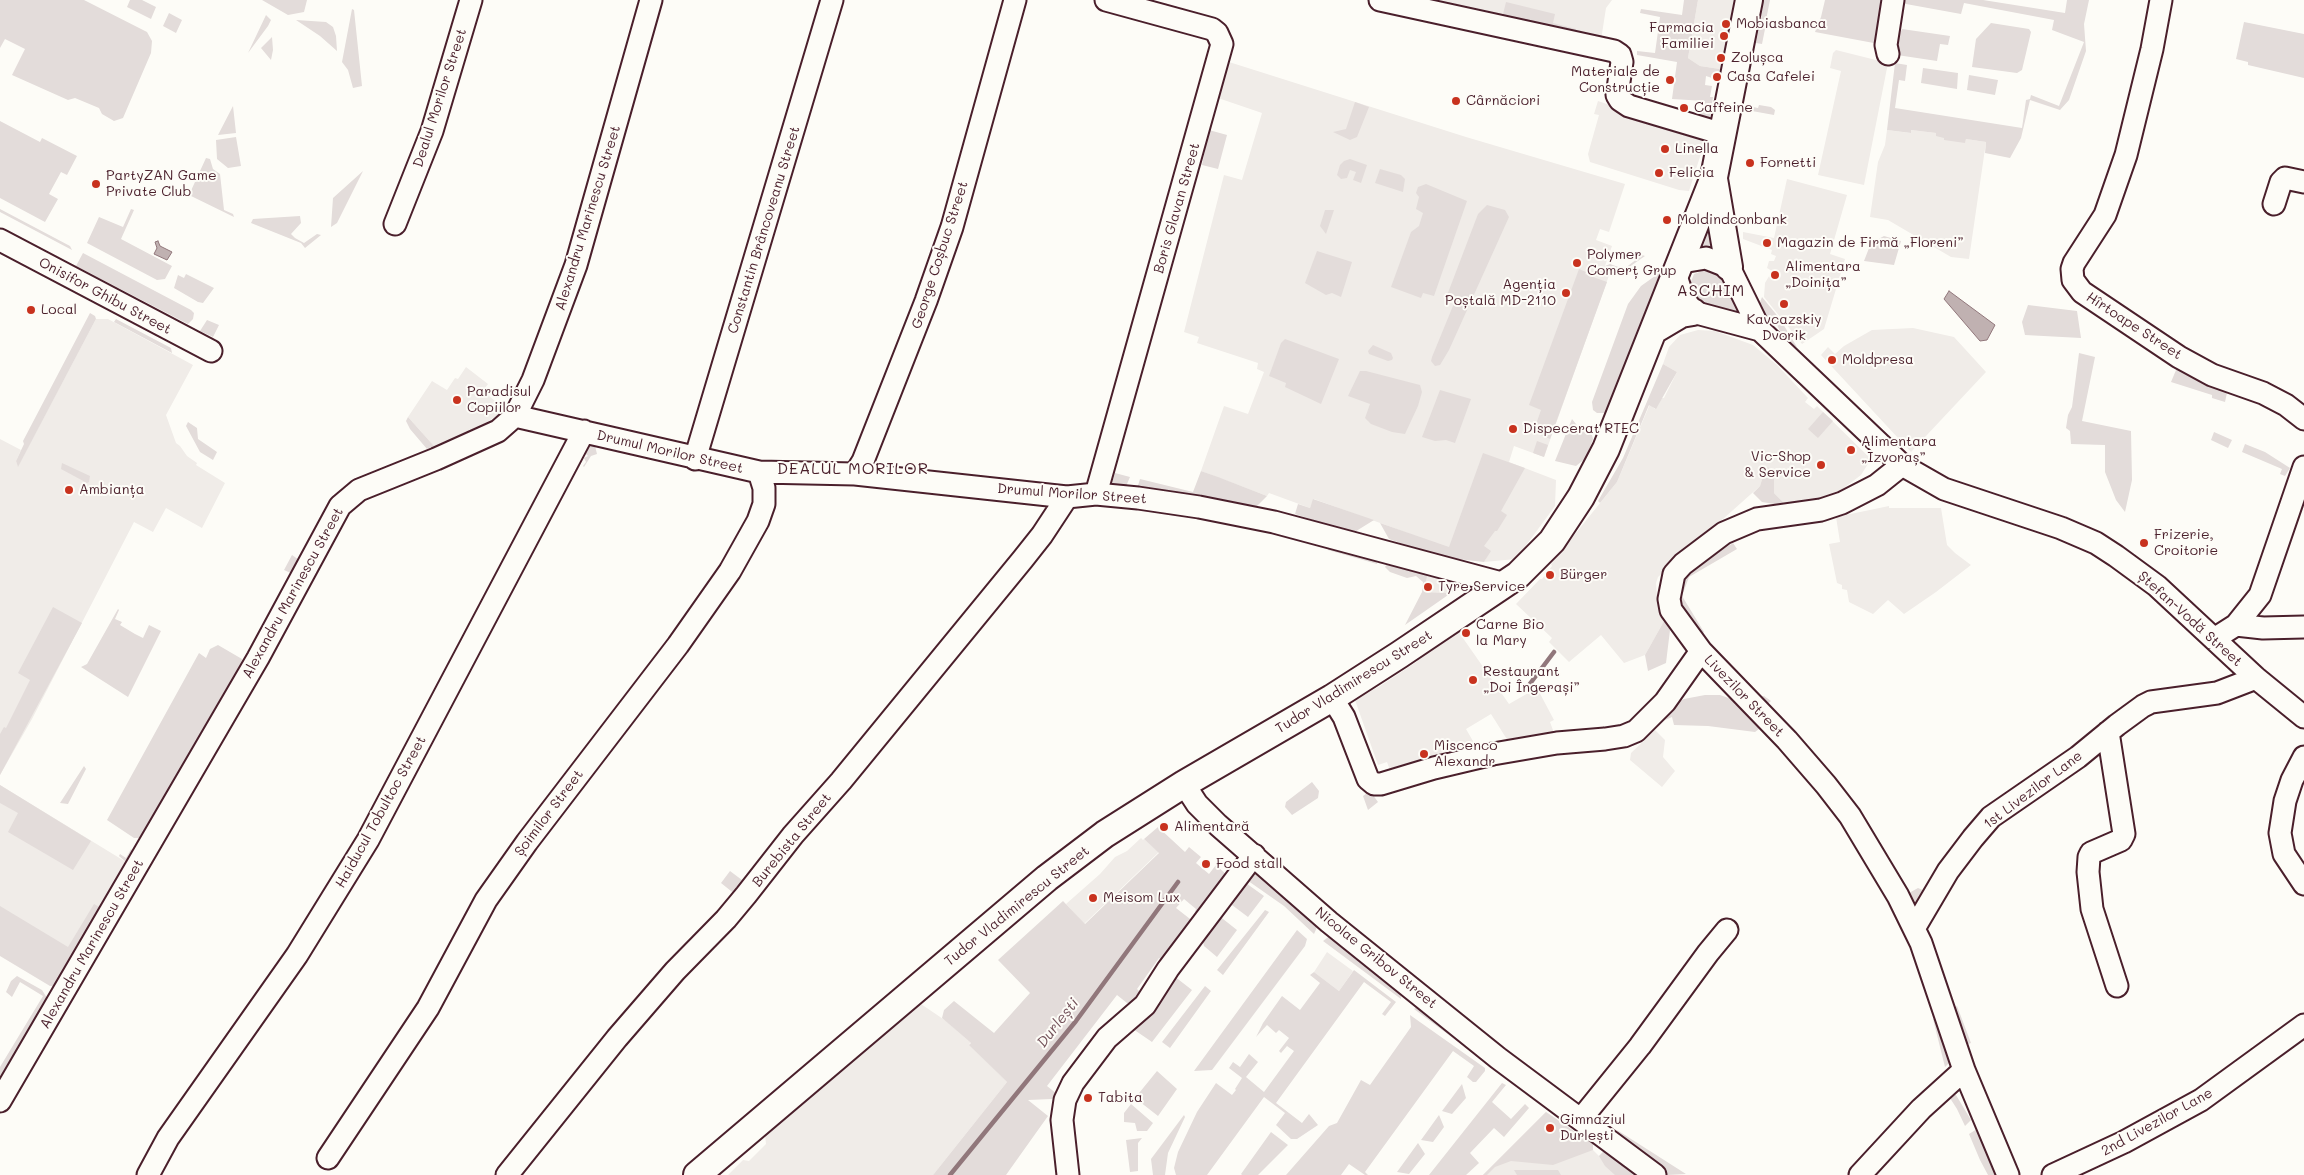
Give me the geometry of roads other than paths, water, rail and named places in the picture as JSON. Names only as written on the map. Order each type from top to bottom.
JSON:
[{"type":"main road","name":"Tudor Vladimirescu Street","points":[[697,1175],[1048,878],[1105,834],[1184,784],[1332,698],[1505,584],[1533,562],[1552,541],[1581,497],[1606,449],[1679,269],[1714,176],[1749,0]]},
{"type":"main road","points":[[1714,176],[1729,266]]},
{"type":"main road","points":[[1654,330],[1681,314],[1693,312]]},
{"type":"street","name":"Dealul Morilor Street","points":[[396,224],[432,131],[471,0]]},
{"type":"street","name":"Alexandru Marinescu Street","points":[[0,1101],[258,658],[340,506],[359,490],[498,431],[515,416],[533,380],[576,266],[651,0]]},
{"type":"street","name":"Constantin Brâncoveanu Street","points":[[695,459],[832,0]]},
{"type":"street","name":"George Coșbuc Street","points":[[855,474],[863,461],[926,301],[952,227],[1015,0]]},
{"type":"street","name":"Boris Glavan Street","points":[[1096,494],[1222,44],[1217,33],[1212,29],[1106,0]]},
{"type":"street","points":[[1380,0],[1550,39],[1614,51],[1620,55],[1622,62],[1617,95],[1620,100],[1629,106],[1723,134]]},
{"type":"street","points":[[1888,54],[1886,45],[1894,0]]},
{"type":"street","name":"Hîrtoape Street","points":[[2161,0],[2152,49],[2126,156],[2105,214],[2074,263],[2072,270],[2073,280],[2082,292],[2179,357],[2212,375],[2263,393],[2286,405],[2304,419]]},
{"type":"street","points":[[2274,204],[2281,182],[2285,178],[2304,182]]},
{"type":"street","name":"Onisifor Ghibu Street","points":[[0,240],[210,351]]},
{"type":"street","points":[[1693,312],[1683,297],[1679,269],[1706,258],[1729,266]]},
{"type":"street","name":"Ștefan-Vodă Street","points":[[1729,266],[1760,330],[1902,465],[1944,489],[2061,528],[2096,543],[2157,586],[2256,678],[2304,717]]},
{"type":"street","name":"Ștefan-Vodă Street","points":[[1693,312],[1760,330]]},
{"type":"street","name":"Drumul Morilor Street","points":[[515,416],[695,459],[759,472],[855,474],[1067,497],[1096,494],[1199,507],[1274,522],[1505,584]]},
{"type":"street","name":"Haiducul Tobultoc Street","points":[[148,1175],[168,1138],[297,955],[368,840],[584,431]]},
{"type":"street","points":[[1701,652],[1671,610],[1669,598],[1674,574],[1683,564],[1724,533],[1742,524],[1771,517],[1821,510],[1842,503],[1877,485],[1902,465]]},
{"type":"street","points":[[2214,639],[2236,625],[2260,595],[2304,467]]},
{"type":"street","name":"Șoimilor Street","points":[[328,1158],[428,1008],[486,900],[527,842],[678,645],[730,571],[758,521],[764,504],[764,488],[759,472]]},
{"type":"street","name":"Burebista Street","points":[[507,1175],[617,1038],[674,971],[726,918],[793,834],[841,781],[1032,547],[1067,497]]},
{"type":"street","name":"Ștefan-Vodă Street","points":[[2236,625],[2262,628],[2304,627]]},
{"type":"street","name":"Livezilor Street","points":[[1332,698],[1344,717],[1368,779],[1374,784],[1381,784],[1434,768],[1493,754],[1557,743],[1605,739],[1636,731],[1665,702],[1701,652],[1787,740],[1850,816],[1914,928],[1964,1070],[2008,1175]]},
{"type":"street","name":"1st Livezilor Lane","points":[[1914,928],[1948,871],[1991,817],[2049,778],[2143,706],[2152,702],[2216,694],[2256,678]]},
{"type":"street","points":[[2108,732],[2124,834],[2121,840],[2088,856],[2088,872],[2092,909],[2117,986]]},
{"type":"street","points":[[2304,757],[2285,801],[2280,833],[2284,854],[2304,884]]},
{"type":"street","name":"Nicolae Gribov Street","points":[[1184,784],[1197,804],[1218,825],[1330,922],[1498,1058],[1655,1175]]},
{"type":"street","points":[[1068,1175],[1062,1120],[1065,1100],[1073,1083],[1107,1038],[1145,1005],[1168,969],[1254,856]]},
{"type":"street","points":[[1581,1119],[1640,1046],[1708,953],[1728,930]]},
{"type":"street","name":"2nd Livezilor Lane","points":[[2053,1175],[2124,1142],[2201,1100],[2304,1025]]},
{"type":"street","points":[[1860,1175],[1921,1109],[1964,1070]]},
{"type":"waterway","name":"Durlești","points":[[1529,685],[1554,652]]},
{"type":"waterway","name":"Durlești","points":[[950,1175],[1076,1021],[1178,882]]},
{"type":"place","name":"Mobiasbanca","points":[[1726,24]]},
{"type":"place","name":"Farmacia Familiei","points":[[1724,36]]},
{"type":"place","name":"Zolușca","points":[[1721,58]]},
{"type":"place","name":"Casa Cafelei","points":[[1717,77]]},
{"type":"place","name":"Materiale de Construcție","points":[[1670,80]]},
{"type":"place","name":"Cârnăciori","points":[[1456,101]]},
{"type":"place","name":"Caffeine","points":[[1684,108]]},
{"type":"place","name":"Linella","points":[[1665,149]]},
{"type":"place","name":"Fornetti","points":[[1750,163]]},
{"type":"place","name":"Felicia","points":[[1659,173]]},
{"type":"place","name":"PartyZAN Game Private Club","points":[[96,184]]},
{"type":"place","name":"Moldindconbank","points":[[1667,220]]},
{"type":"place","name":"Magazin de Firmă „Floreni”","points":[[1767,243]]},
{"type":"place","name":"Polymer Comerț Grup","points":[[1577,263]]},
{"type":"place","name":"Alimentara „Doinița”","points":[[1775,275]]},
{"type":"place","name":"Agenția Poștală MD-2110","points":[[1566,293]]},
{"type":"place","name":"Kavcazskiy Dvorik","points":[[1784,304]]},
{"type":"place","name":"Local","points":[[31,310]]},
{"type":"place","name":"Moldpresa","points":[[1832,360]]},
{"type":"place","name":"Paradisul Copiilor","points":[[457,400]]},
{"type":"place","name":"Dispecerat RTEC","points":[[1513,429]]},
{"type":"place","name":"Alimentara „Izvoraș”","points":[[1851,450]]},
{"type":"place","name":"Vic-Shop & Service","points":[[1821,465]]},
{"type":"place","name":"Ambianța","points":[[69,490]]},
{"type":"place","name":"Frizerie, Croitorie","points":[[2144,543]]},
{"type":"place","name":"Bürger","points":[[1550,575]]},
{"type":"place","name":"Tyre Service","points":[[1428,587]]},
{"type":"place","name":"Carne Bio la Mary","points":[[1466,633]]},
{"type":"place","name":"Restaurant „Doi Îngerași”","points":[[1473,680]]},
{"type":"place","name":"Miscenco Alexandr","points":[[1424,754]]},
{"type":"place","name":"Alimentară","points":[[1164,827]]},
{"type":"place","name":"Food stall","points":[[1206,864]]},
{"type":"place","name":"Meisom Lux","points":[[1093,898]]},
{"type":"place","name":"Tabita","points":[[1088,1098]]},
{"type":"place","name":"Gimnaziul Durlești","points":[[1550,1128]]},
{"type":"district","name":"ASCHIM","points":[[1711,291]]},
{"type":"district","name":"DEALUL MORILOR","points":[[853,469]]}]
